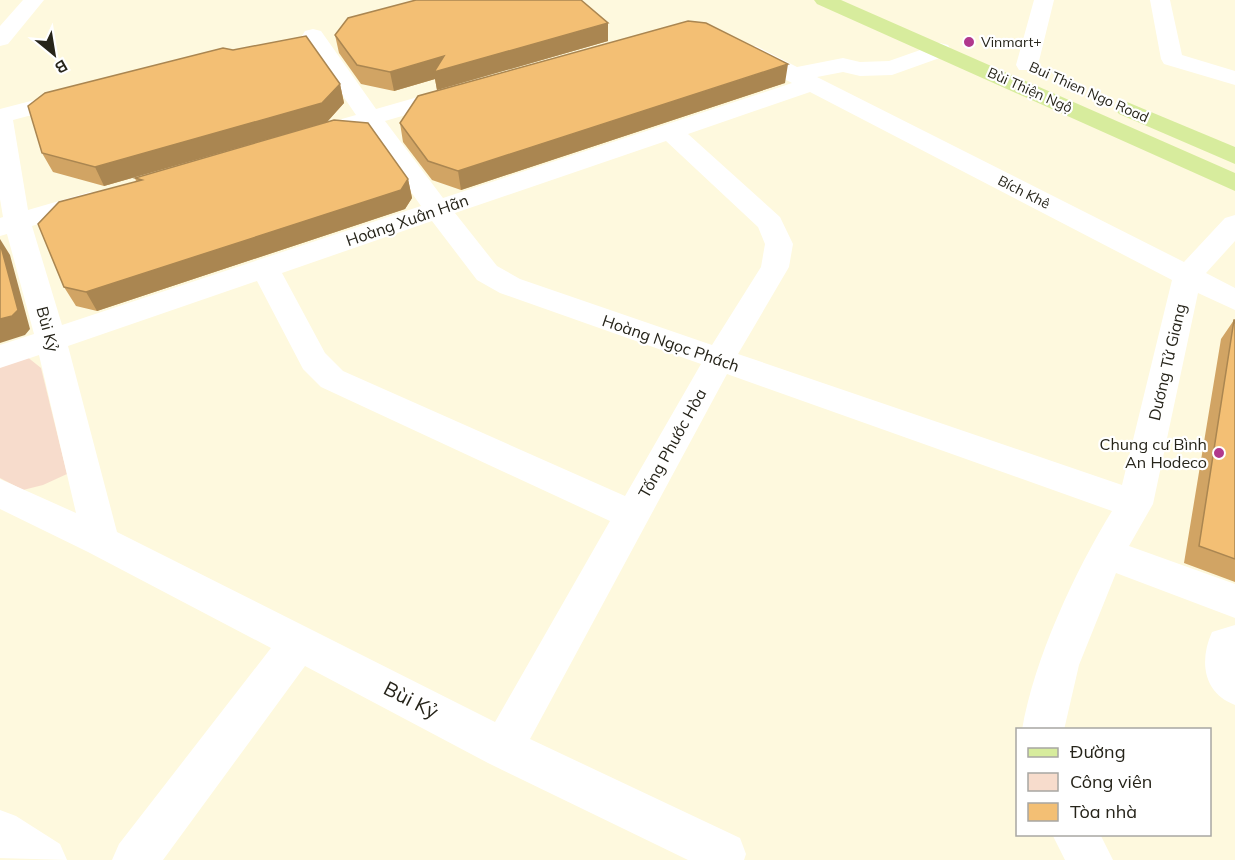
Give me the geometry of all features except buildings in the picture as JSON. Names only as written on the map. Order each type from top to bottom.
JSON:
[{"type":"main road","name":"Bùi Thiện Ngộ","points":[[824,0],[941,33],[1235,183]]},
{"type":"main road","points":[[877,0],[941,33]]},
{"type":"main road","name":"Bui Thien Ngo Road","points":[[1005,56],[1049,75]]},
{"type":"main road","name":"Bui Thien Ngo Road","points":[[1104,99],[1235,156]]},
{"type":"street","points":[[0,39],[34,0]]},
{"type":"street","points":[[1027,65],[1044,0]]},
{"type":"street","points":[[1160,0],[1172,58],[1235,78]]},
{"type":"street","name":"Hoàng Xuân Hãn","points":[[0,357],[671,132],[843,65],[860,69],[892,68],[941,33]]},
{"type":"street","name":"Hoàng Ngọc Phách","points":[[313,36],[437,210],[487,273],[510,286],[1136,504]]},
{"type":"street","name":"Bích Khê","points":[[724,39],[1235,300]]},
{"type":"street","points":[[290,141],[473,89]]},
{"type":"street","points":[[0,116],[93,92]]},
{"type":"street","name":"Bùi Kỷ","points":[[0,116],[9,225],[51,340],[101,541]]},
{"type":"street","name":"Tống Phước Hòa","points":[[503,748],[719,360],[775,267],[779,244],[770,223],[671,132]]},
{"type":"street","points":[[9,225],[108,195]]},
{"type":"street","points":[[1187,276],[1235,224]]},
{"type":"street","points":[[265,268],[314,361],[332,379],[632,515]]},
{"type":"street","name":"Dương Tử Giang","points":[[1042,728],[1060,666],[1106,554],[1136,504],[1187,276]]},
{"type":"street","name":"Bùi Kỷ","points":[[0,493],[101,541],[503,748],[724,854]]},
{"type":"street","points":[[1106,554],[1235,601]]},
{"type":"street","points":[[135,860],[299,642]]},
{"type":"street","points":[[1235,643],[1226,645],[1222,652],[1224,664],[1235,686]]},
{"type":"street","points":[[0,832],[44,860]]},
{"type":"street","points":[[1075,836],[1090,860]]},
{"type":"green space","points":[[26,356],[41,368],[67,474],[43,485],[23,490],[0,478],[0,366]]},
{"type":"place","name":"Vinmart+","points":[[969,42]]},
{"type":"place","name":"Chung cư Bình An Hodeco","points":[[1219,453]]}]
